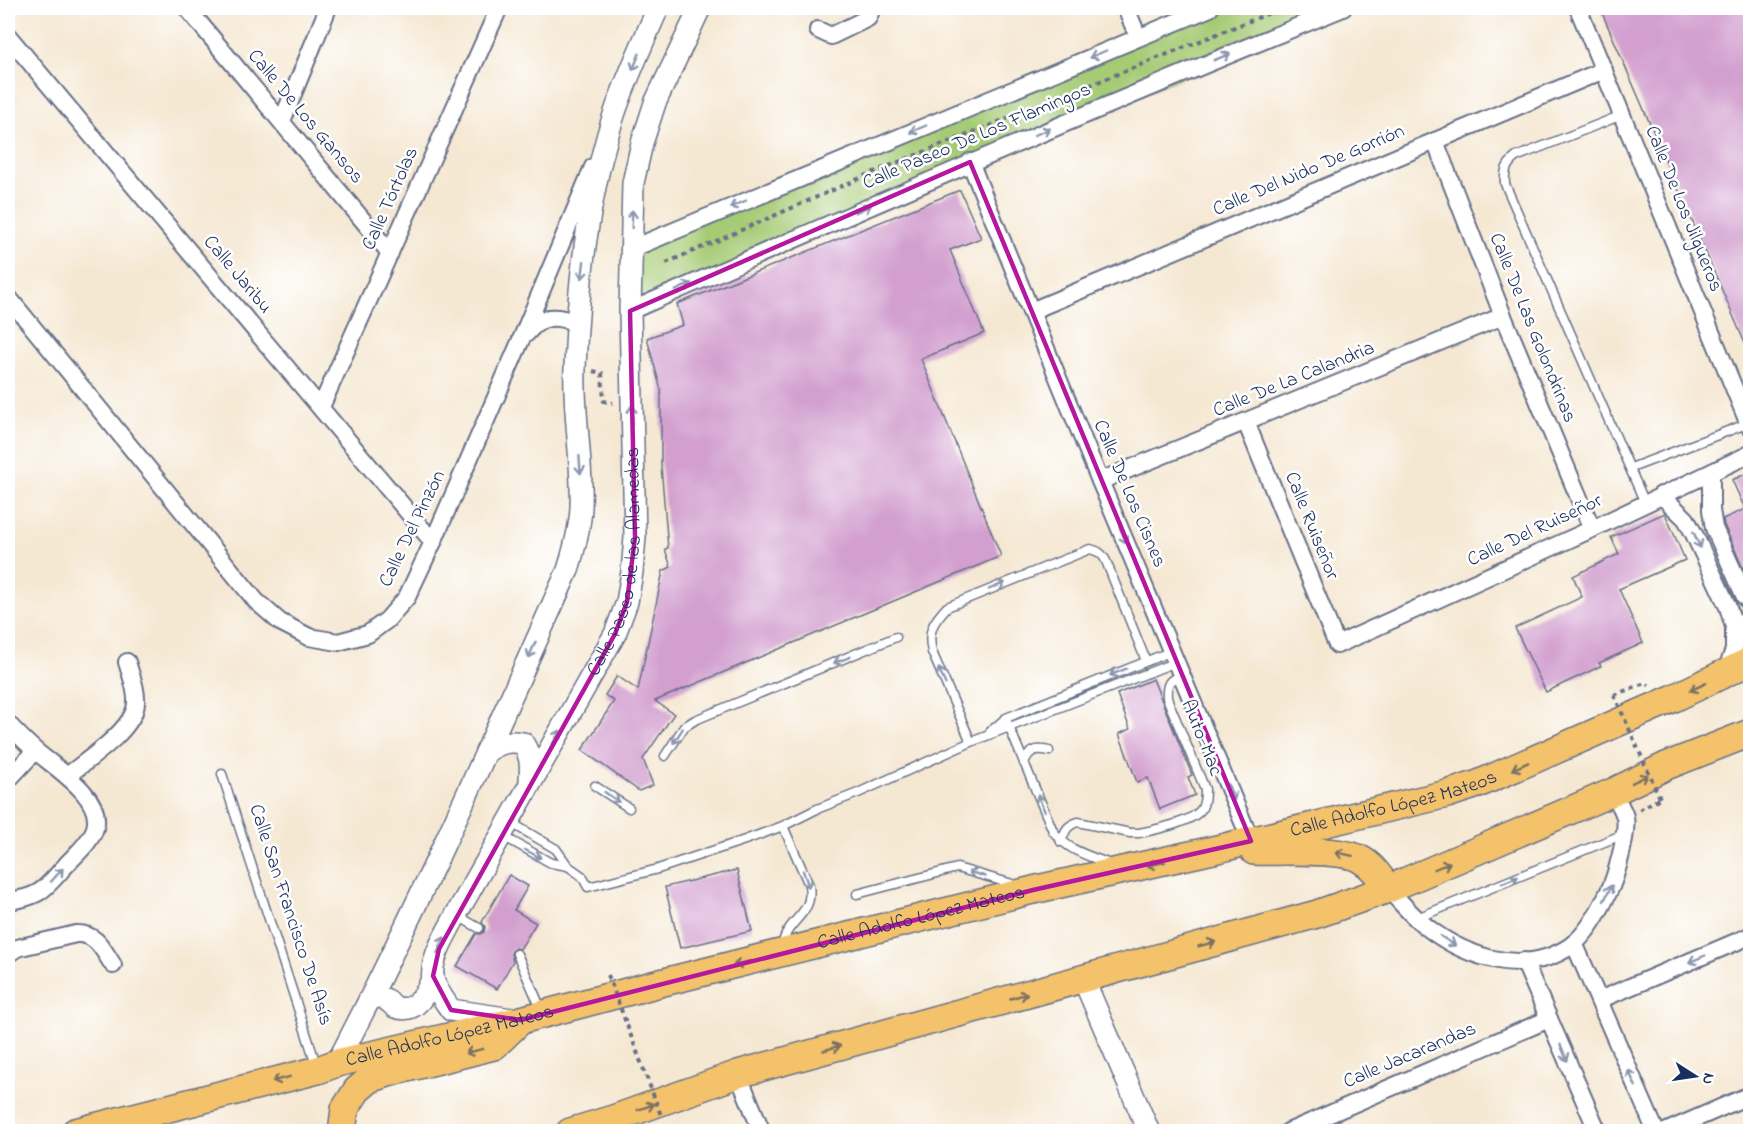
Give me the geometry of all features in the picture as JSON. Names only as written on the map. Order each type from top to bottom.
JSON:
[{"type":"main road","name":"Calle Adolfo López Mateos","points":[[75,1131],[1033,890],[1447,794],[1478,784],[1750,661]]},
{"type":"main road","points":[[1666,766],[1750,715]]},
{"type":"main road","points":[[570,1131],[617,1125],[738,1074],[1317,914],[1388,889],[1613,792],[1666,766],[1750,733]]},
{"type":"main road","points":[[1213,850],[1335,852],[1358,858],[1375,869],[1388,889]]},
{"type":"main road","points":[[342,1131],[345,1109],[357,1090],[370,1079],[494,1046],[532,1017]]},
{"type":"street","name":"Calle De Los Gansos","points":[[187,8],[390,253]]},
{"type":"street","points":[[282,122],[328,8]]},
{"type":"street","name":"Calle Tórtolas","points":[[321,407],[499,8]]},
{"type":"street","name":"Calle Paseo de las Alamedas","points":[[328,1067],[373,994],[568,570],[576,543],[581,510],[582,481],[575,399],[575,369],[589,222],[612,121],[658,8]]},
{"type":"street","name":"Calle Paseo de las Alamedas","points":[[373,994],[386,999],[395,1007],[405,1008],[417,1005],[426,993],[433,976],[434,963],[439,949],[456,915],[615,634],[627,602],[635,537],[630,311],[633,183],[642,143],[655,103],[700,8]]},
{"type":"street","points":[[818,30],[831,36],[868,18],[872,8]]},
{"type":"street","points":[[1126,8],[1138,37]]},
{"type":"street","name":"Calle Paseo De Los Flamingos","points":[[632,249],[1210,8]]},
{"type":"street","name":"Calle Paseo De Los Flamingos","points":[[630,311],[970,162],[1343,8]]},
{"type":"street","name":"Calle De Los Jilgueros","points":[[1578,8],[1750,425]]},
{"type":"street","name":"Calle Jaribu","points":[[8,36],[433,542]]},
{"type":"street","name":"Calle Del Nido De Gorrión","points":[[1031,311],[1604,70]]},
{"type":"street","name":"Calle Del Pinzón","points":[[8,297],[256,601],[279,622],[309,637],[338,642],[368,634],[387,620],[407,597],[520,342],[612,121]]},
{"type":"street","name":"Calle De Las Golondrinas","points":[[1435,141],[1503,316],[1592,529]]},
{"type":"street","name":"Calle De Los Cisnes","points":[[970,162],[1100,482],[1251,841]]},
{"type":"street","name":"Calle De La Calandria","points":[[1100,482],[1503,316]]},
{"type":"street","points":[[520,342],[532,326],[543,318],[578,323]]},
{"type":"street","name":"Calle Ruiseñor","points":[[1246,422],[1337,645]]},
{"type":"street","name":"Calle Del Ruiseñor","points":[[1337,645],[1750,454]]},
{"type":"street","points":[[1711,473],[1711,510],[1714,528],[1745,597],[1750,603]]},
{"type":"street","points":[[1661,495],[1686,519],[1728,607],[1734,627],[1734,650],[1725,674]]},
{"type":"street","points":[[1734,627],[1750,619]]},
{"type":"street","points":[[67,776],[123,731],[133,718],[136,688],[127,662]]},
{"type":"street","points":[[8,724],[35,751],[67,776],[91,801],[96,813],[95,828],[88,841],[40,893],[26,899],[8,901]]},
{"type":"street","points":[[486,752],[500,743],[511,741],[524,743],[530,753],[529,784]]},
{"type":"street","points":[[8,780],[35,751]]},
{"type":"street","points":[[1388,889],[1416,918],[1458,947],[1481,957],[1503,961],[1524,961],[1551,957],[1574,944],[1596,916],[1613,883],[1623,846],[1625,818],[1613,792]]},
{"type":"street","points":[[8,954],[16,948],[85,933],[98,942],[113,965]]},
{"type":"street","points":[[1599,1000],[1750,936]]},
{"type":"street","points":[[1574,944],[1656,1131]]},
{"type":"street","points":[[1524,961],[1598,1131]]},
{"type":"street","points":[[433,976],[440,995],[451,1010],[532,1017]]},
{"type":"street","points":[[1083,978],[1149,1131]]},
{"type":"street","name":"Calle Jacarandas","points":[[1288,1131],[1550,1019]]},
{"type":"street","points":[[738,1074],[762,1131]]},
{"type":"street","points":[[1665,1131],[1750,1095]]},
{"type":"lane","points":[[1622,116],[1516,157],[1508,163],[1504,173],[1505,184],[1645,503]]},
{"type":"lane","points":[[1631,468],[1750,425]]},
{"type":"lane","points":[[971,742],[929,641],[931,629],[937,617],[947,607],[1090,549],[1102,553],[1107,561],[1146,661]]},
{"type":"lane","points":[[665,756],[684,727],[695,720],[896,637]]},
{"type":"lane","points":[[983,738],[1006,718],[1146,661],[1177,663]]},
{"type":"lane","points":[[504,828],[556,849],[568,866],[582,876],[588,887],[658,869],[783,826],[971,742],[1177,663]]},
{"type":"lane","name":"Auto-Mac","points":[[1061,842],[1070,824],[1078,822],[1139,833],[1193,818],[1201,810],[1205,800],[1205,789],[1167,698],[1166,687],[1177,663]]},
{"type":"lane","points":[[1006,718],[1053,831],[1061,842],[1124,870]]},
{"type":"lane","points":[[1024,763],[1026,756],[1032,751],[1040,749],[1049,751]]},
{"type":"lane","name":"Calle San Francisco De Asís","points":[[222,774],[328,1067]]},
{"type":"lane","points":[[595,786],[629,808]]},
{"type":"lane","points":[[779,954],[787,932],[808,907],[811,896],[809,885],[783,826]]},
{"type":"lane","points":[[504,828],[550,863],[568,866]]},
{"type":"lane","points":[[1416,918],[1624,834]]},
{"type":"lane","points":[[857,894],[957,868],[1033,890]]},
{"type":"lane","points":[[456,915],[479,928]]},
{"type":"lane","points":[[517,954],[532,1017]]},
{"type":"path","points":[[666,263],[874,172],[1282,8]]},
{"type":"path","points":[[1138,37],[1151,61]]},
{"type":"path","points":[[575,369],[602,373],[604,400],[614,404]]},
{"type":"path","points":[[1637,811],[1660,798],[1614,695],[1645,683]]},
{"type":"path","points":[[608,975],[662,1118]]},
{"type":"highlighted area","points":[[970,162],[1251,841],[1033,890],[521,1020],[451,1010],[433,976],[439,949],[615,634],[627,602],[635,537],[630,311]]},
{"type":"green space","points":[[1212,8],[1343,8],[630,311],[631,249]]},
{"type":"building","points":[[1600,8],[1750,8],[1750,355]]},
{"type":"building","points":[[960,190],[981,238],[950,250],[984,333],[921,359],[1001,556],[655,701],[674,714],[643,759],[653,785],[639,791],[582,750],[614,701],[605,695],[617,676],[638,690],[663,571],[671,567],[665,549],[668,548],[661,466],[661,390],[647,338],[683,325],[677,304]]},
{"type":"building","points":[[1750,472],[1750,584],[1723,519],[1745,509],[1732,480]]},
{"type":"building","points":[[1665,513],[1685,560],[1619,589],[1643,643],[1599,663],[1601,666],[1546,692],[1515,628],[1582,597],[1573,576],[1619,554],[1611,537]]},
{"type":"building","points":[[1153,679],[1192,775],[1188,777],[1195,795],[1160,809],[1148,778],[1137,782],[1119,734],[1130,729],[1117,694]]},
{"type":"building","points":[[737,870],[752,931],[680,948],[665,887]]},
{"type":"building","points":[[509,875],[528,886],[514,910],[536,923],[520,949],[515,948],[512,951],[513,961],[497,989],[457,966],[476,934],[484,932],[485,927],[482,922]]}]
